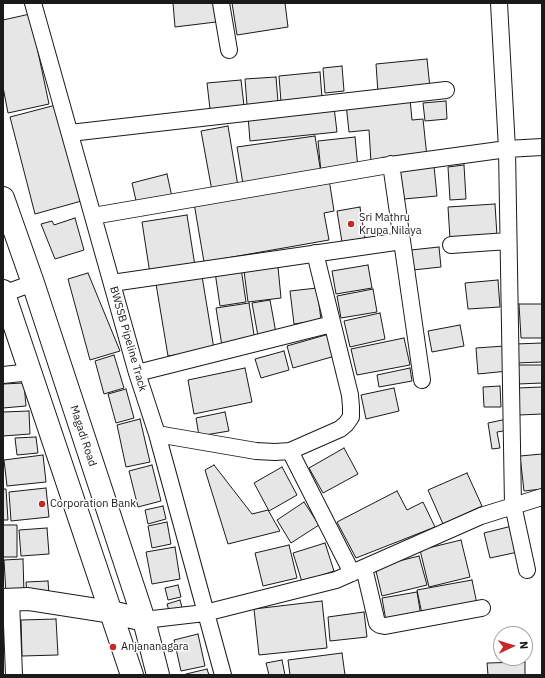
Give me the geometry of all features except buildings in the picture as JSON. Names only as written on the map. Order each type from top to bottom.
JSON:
[{"type":"main road","name":"Magadi Road","points":[[3,198],[33,283],[144,620],[158,675]]},
{"type":"main road","points":[[3,293],[31,372],[132,675]]},
{"type":"main road","points":[[7,600],[28,599],[111,612],[144,620]]},
{"type":"street","name":"BWSSB Pipeline Track","points":[[33,3],[137,373],[157,434],[223,675]]},
{"type":"street","points":[[221,3],[229,50]]},
{"type":"street","points":[[499,3],[507,149],[513,506],[527,570]]},
{"type":"street","points":[[70,133],[446,90]]},
{"type":"street","points":[[93,216],[391,164],[507,149],[542,147]]},
{"type":"street","points":[[391,164],[422,380]]},
{"type":"street","points":[[112,283],[402,241]]},
{"type":"street","points":[[450,245],[508,241]]},
{"type":"street","points":[[157,434],[256,451],[275,452],[290,451],[346,424],[351,417],[350,395],[315,253]]},
{"type":"street","points":[[3,293],[33,283]]},
{"type":"street","points":[[137,373],[332,324]]},
{"type":"street","points":[[3,375],[31,372]]},
{"type":"street","points":[[290,451],[358,571],[377,623],[385,626],[482,608]]},
{"type":"street","points":[[144,620],[205,613],[336,580],[482,516],[542,497]]},
{"type":"street","points":[[7,600],[14,675]]},
{"type":"place","name":"Sri Mathru Krupa Nilaya","points":[[351,224]]},
{"type":"place","name":"Corporation Bank","points":[[42,504]]},
{"type":"place","name":"Anjananagara","points":[[113,647]]}]
